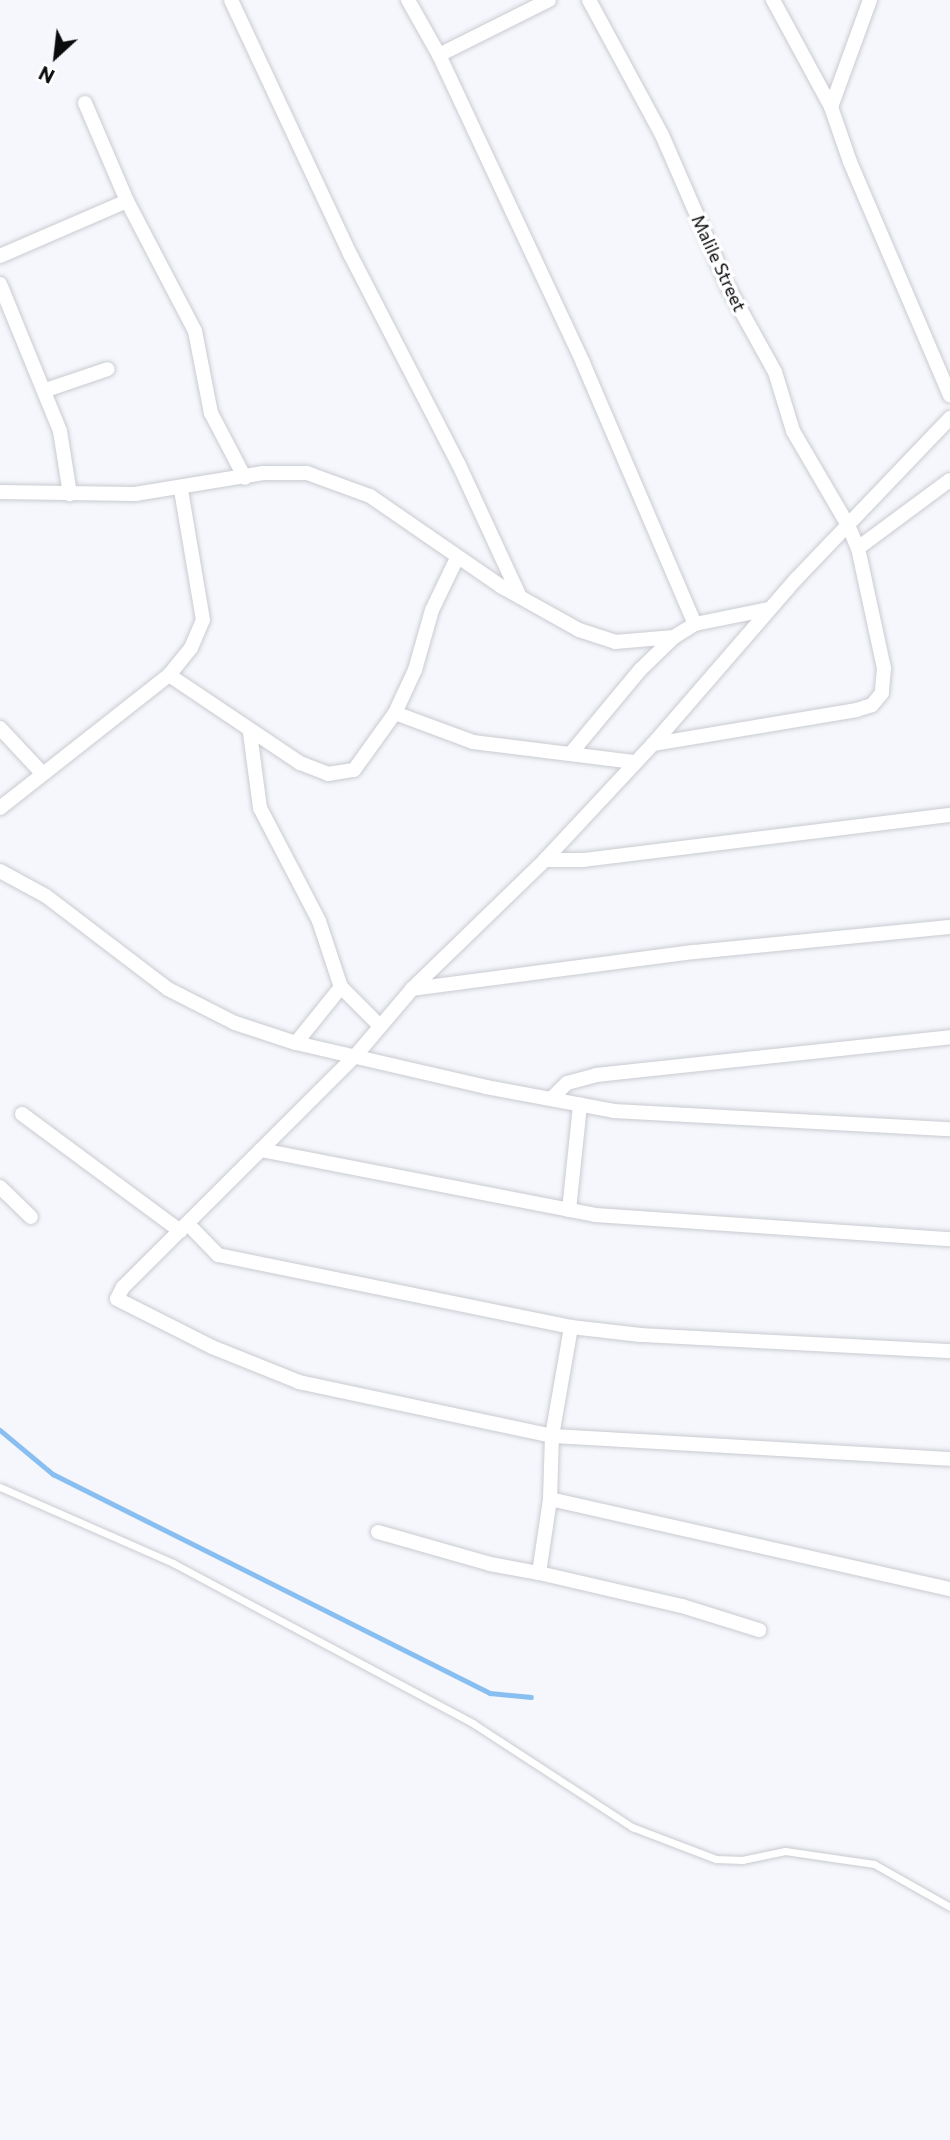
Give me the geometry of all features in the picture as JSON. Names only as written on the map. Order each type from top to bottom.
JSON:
[{"type":"street","points":[[231,0],[344,242],[459,465],[520,597]]},
{"type":"street","points":[[408,0],[439,55],[605,413],[695,624]]},
{"type":"street","points":[[439,55],[549,0]]},
{"type":"street","name":"Malile Street","points":[[589,0],[662,135],[729,289],[775,372],[793,431],[848,525],[858,548],[884,668],[882,693],[872,705],[706,738],[653,744]]},
{"type":"street","points":[[773,0],[831,107],[849,162],[950,395]]},
{"type":"street","points":[[831,107],[870,0]]},
{"type":"street","points":[[85,103],[127,201],[195,331],[211,414],[244,478]]},
{"type":"street","points":[[0,256],[127,201]]},
{"type":"street","points":[[0,284],[46,390],[60,431],[70,494]]},
{"type":"street","points":[[46,390],[108,369]]},
{"type":"street","points":[[950,418],[769,609],[653,744],[545,860],[412,989],[356,1055],[117,1295],[120,1303],[299,1382],[552,1436],[950,1459]]},
{"type":"street","points":[[0,492],[70,494],[181,490],[282,471],[307,473],[353,487],[457,558],[579,630],[615,642],[674,637]]},
{"type":"street","points":[[858,548],[950,480]]},
{"type":"street","points":[[0,808],[41,772],[169,676],[191,648],[203,620],[181,490]]},
{"type":"street","points":[[169,676],[250,733],[300,763],[341,776],[362,765],[395,713],[415,670],[432,610],[457,558]]},
{"type":"street","points":[[571,753],[640,670],[674,637],[695,624],[769,609]]},
{"type":"street","points":[[395,713],[473,742],[634,762]]},
{"type":"street","points":[[0,728],[41,772]]},
{"type":"street","points":[[250,733],[260,808],[319,921],[341,987],[380,1026]]},
{"type":"street","points":[[545,860],[583,860],[950,815]]},
{"type":"street","points":[[0,871],[46,896],[168,989],[244,1026],[296,1043],[486,1087],[614,1111],[950,1129]]},
{"type":"street","points":[[412,989],[694,952],[950,927]]},
{"type":"street","points":[[296,1043],[341,987]]},
{"type":"street","points":[[552,1098],[567,1083],[596,1076],[950,1037]]},
{"type":"street","points":[[569,1210],[580,1105]]},
{"type":"street","points":[[22,1114],[184,1228],[208,1249],[230,1258],[571,1327],[641,1335],[950,1351]]},
{"type":"street","points":[[261,1150],[569,1210],[950,1239]]},
{"type":"street","points":[[0,1187],[32,1217]]},
{"type":"street","points":[[539,1573],[550,1499],[552,1436],[571,1327]]},
{"type":"street","points":[[550,1499],[950,1589]]},
{"type":"street","points":[[378,1532],[490,1564],[682,1606],[759,1630]]},
{"type":"lane","points":[[0,1487],[173,1563],[474,1724],[632,1827],[716,1859],[742,1860],[785,1851],[874,1864],[950,1907]]},
{"type":"waterway","points":[[0,1430],[53,1474],[490,1693],[531,1697]]}]
